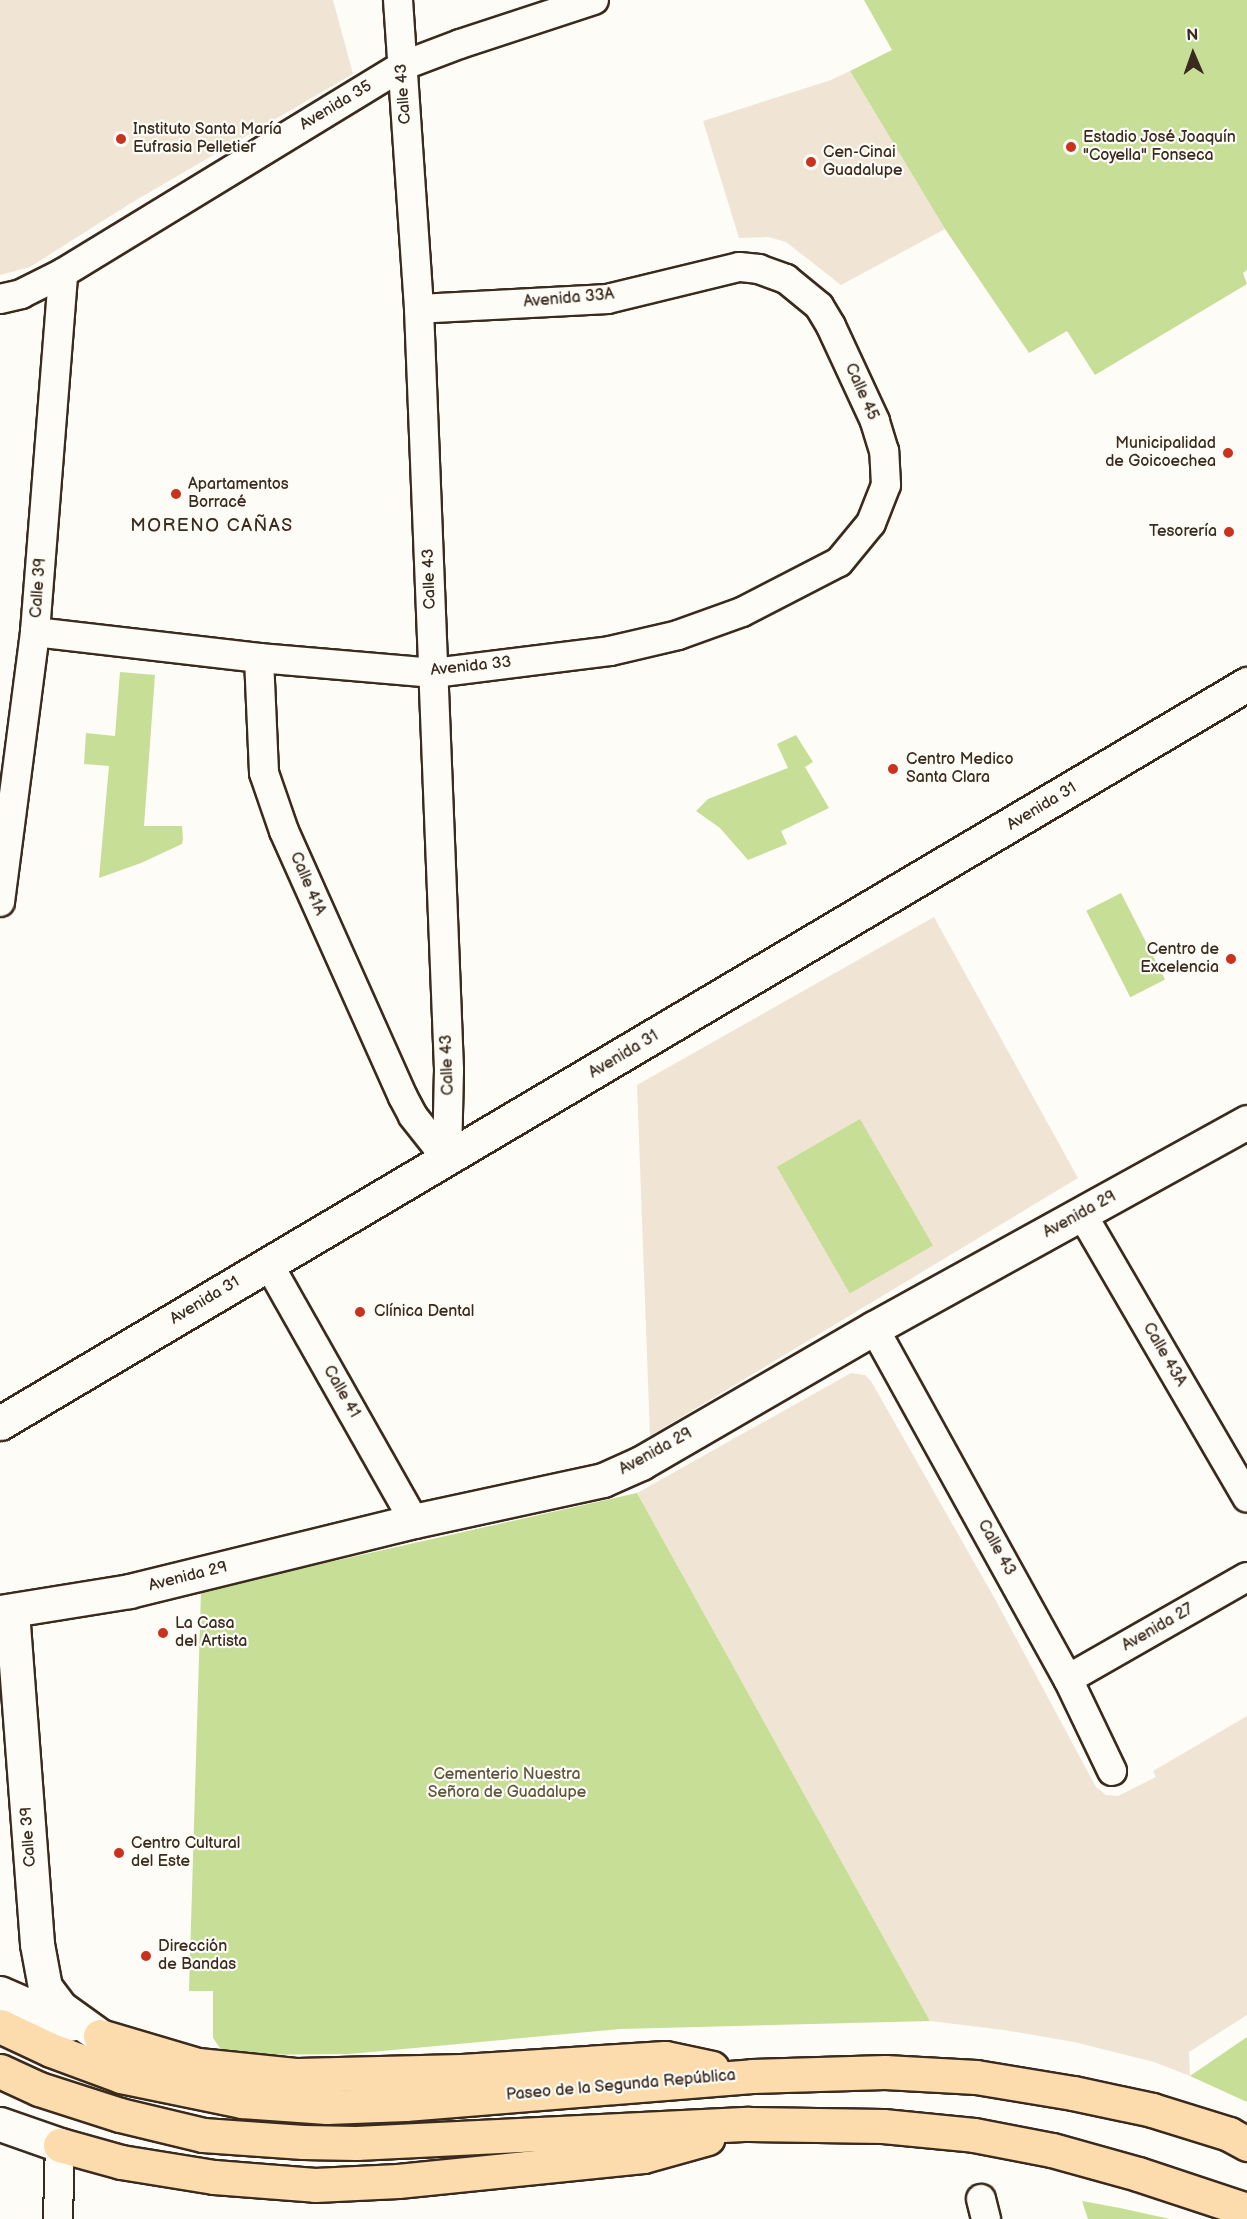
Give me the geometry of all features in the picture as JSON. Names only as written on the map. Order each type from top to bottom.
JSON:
[{"type":"highway","name":"Paseo de la Segunda República","points":[[0,2026],[51,2050],[121,2076],[242,2102],[327,2107],[405,2104],[752,2076],[885,2072],[976,2077],[1073,2093],[1152,2110],[1241,2139]]},
{"type":"highway","points":[[100,2036],[198,2066],[297,2075],[462,2071],[665,2058],[752,2076]]},
{"type":"highway","points":[[0,2071],[39,2089],[130,2118],[202,2135],[292,2141],[356,2143],[749,2124],[883,2126],[974,2135],[1052,2150],[1247,2210]]},
{"type":"highway","points":[[60,2145],[121,2162],[214,2177],[315,2185],[398,2181],[643,2156],[678,2148],[749,2124]]},
{"type":"main road","name":"Avenida 31","points":[[780,972],[1247,684]]},
{"type":"main road","name":"Avenida 31","points":[[0,1423],[273,1271],[780,972],[1247,705]]},
{"type":"main road","name":"Avenida 29","points":[[6,1612],[129,1591],[414,1521],[603,1480],[641,1463],[874,1328],[1247,1122]]},
{"type":"main road","name":"Avenida 31","points":[[0,1443],[447,1159],[500,1137]]},
{"type":"main road","name":"Calle 39","points":[[6,1612],[37,1944],[45,1986],[61,2008],[100,2036]]},
{"type":"main road","points":[[0,1993],[100,2036]]},
{"type":"main road","points":[[0,2124],[60,2145]]},
{"type":"street","name":"Calle 43","points":[[398,0],[419,309],[448,1070],[447,1159]]},
{"type":"street","name":"Avenida 35","points":[[0,299],[21,294],[63,273],[402,66],[460,44],[594,0]]},
{"type":"street","name":"Avenida 33A","points":[[419,309],[608,299],[739,267],[759,269],[786,279]]},
{"type":"street","name":"Calle 39","points":[[0,902],[35,632],[63,273]]},
{"type":"street","name":"Calle 45","points":[[786,279],[819,306],[831,326],[875,421],[884,451],[886,485],[871,523]]},
{"type":"street","name":"Avenida 33","points":[[35,632],[259,658],[434,673],[610,651],[678,635],[742,612],[839,562],[871,523]]},
{"type":"street","name":"Calle 41A","points":[[259,658],[264,772],[284,831],[403,1097],[413,1116],[447,1159]]},
{"type":"street","points":[[403,1097],[415,1102],[427,1102],[438,1096],[445,1085],[448,1070]]},
{"type":"street","name":"Calle 43A","points":[[1082,1214],[1247,1497]]},
{"type":"street","name":"Calle 41","points":[[273,1271],[414,1521]]},
{"type":"street","name":"Calle 43","points":[[874,1328],[1068,1679],[1112,1771]]},
{"type":"street","name":"Avenida 27","points":[[1068,1679],[1247,1577]]},
{"type":"street","points":[[58,2219],[60,2145]]},
{"type":"shaded area","name":"Instituto Santa María Eufrasia Pelletier","points":[[0,0],[333,0],[353,74],[131,203],[30,267],[0,275]]},
{"type":"shaded area","name":"Cen-Cinai Guadalupe","points":[[850,71],[945,229],[841,285],[786,242],[768,237],[739,238],[703,121],[831,80]]},
{"type":"shaded area","points":[[934,917],[1078,1178],[650,1436],[637,1085]]},
{"type":"shaded area","points":[[851,1373],[865,1375],[871,1381],[995,1599],[1096,1787],[1106,1795],[1118,1796],[1156,1777],[1153,1771],[1247,1716],[1247,2015],[1189,2052],[1190,2076],[1154,2062],[1074,2042],[930,2021],[637,1493]]},
{"type":"green space","name":"Estadio José Joaquín \"Coyella\" Fonseca","points":[[864,0],[1247,0],[1247,270],[1243,273],[1247,284],[1095,375],[1067,331],[1029,353],[945,229],[850,71],[892,50]]},
{"type":"green space","points":[[120,672],[155,675],[144,826],[182,826],[183,839],[182,844],[141,863],[99,878],[109,766],[84,764],[86,733],[115,736]]},
{"type":"green space","points":[[796,735],[813,762],[805,767],[829,808],[781,831],[787,844],[748,860],[720,828],[696,811],[708,799],[788,768],[777,744]]},
{"type":"green space","points":[[1121,893],[1165,979],[1130,997],[1086,911]]},
{"type":"green space","points":[[860,1119],[933,1245],[850,1293],[777,1167]]},
{"type":"green space","name":"Cementerio Nuestra Señora de Guadalupe","points":[[637,1493],[930,2021],[620,2029],[349,2054],[225,2055],[213,2038],[213,1991],[189,1991],[201,1591]]},
{"type":"green space","points":[[1247,2037],[1247,2102],[1190,2076]]},
{"type":"green space","points":[[1082,2201],[1120,2208],[1170,2219],[1088,2219]]},
{"type":"place","name":"Instituto Santa María Eufrasia Pelletier","points":[[121,139]]},
{"type":"place","name":"Estadio José Joaquín \"Coyella\" Fonseca","points":[[1071,147]]},
{"type":"place","name":"Cen-Cinai Guadalupe","points":[[811,162]]},
{"type":"place","name":"Municipalidad de Goicoechea","points":[[1228,453]]},
{"type":"place","name":"Apartamentos Borracé","points":[[176,494]]},
{"type":"place","name":"Tesorería","points":[[1229,532]]},
{"type":"place","name":"Centro Medico Santa Clara","points":[[893,769]]},
{"type":"place","name":"Centro de Excelencia","points":[[1231,959]]},
{"type":"place","name":"Clínica Dental","points":[[360,1312]]},
{"type":"place","name":"La Casa del Artista","points":[[163,1633]]},
{"type":"place","name":"Centro Cultural del Este","points":[[119,1853]]},
{"type":"place","name":"Dirección de Bandas","points":[[146,1956]]},
{"type":"district","name":"MORENO CAÑAS","points":[[212,526]]}]
